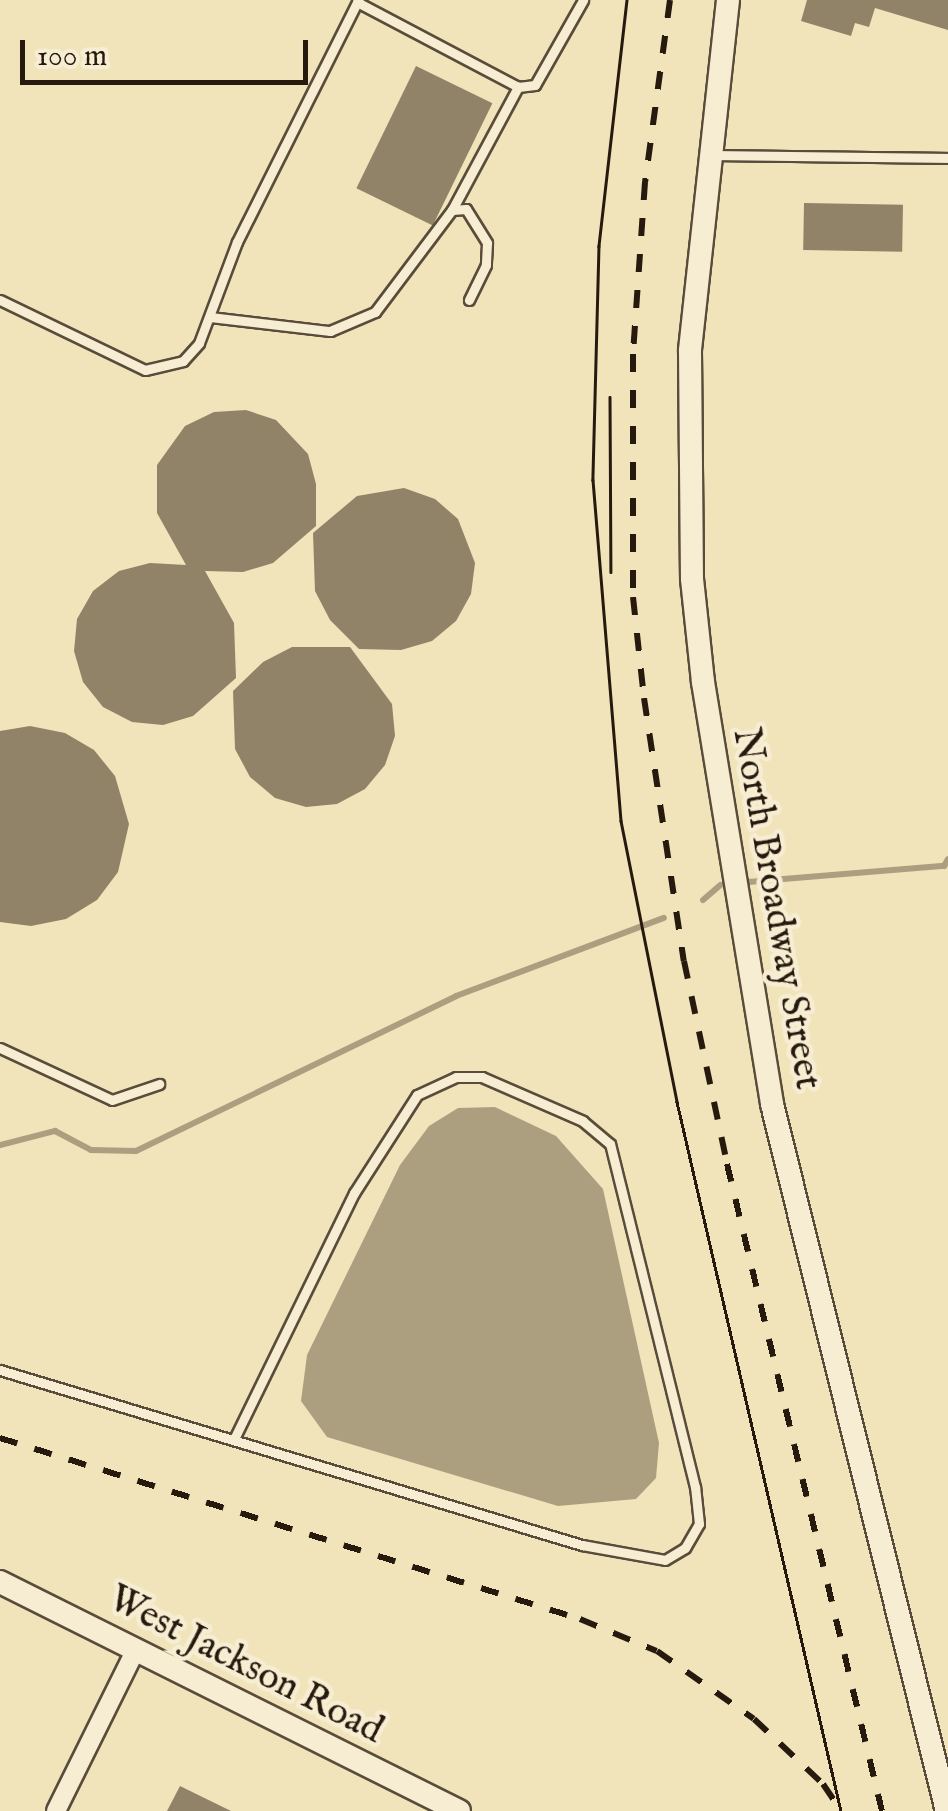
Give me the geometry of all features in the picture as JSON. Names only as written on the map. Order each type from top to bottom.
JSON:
[{"type":"street","name":"North Broadway Street","points":[[728,0],[708,155],[688,438],[692,580],[720,812],[772,1104],[946,1811]]},
{"type":"street","name":"West Jackson Road","points":[[0,1582],[459,1811]]},
{"type":"street","points":[[56,1811],[135,1652]]},
{"type":"lane","points":[[0,300],[145,370],[183,361],[210,317],[230,257],[358,1],[518,87],[535,85],[583,0]]},
{"type":"lane","points":[[210,317],[330,331],[375,312],[452,210],[518,87]]},
{"type":"lane","points":[[708,155],[948,158]]},
{"type":"lane","points":[[452,210],[466,210],[487,243],[486,265],[469,300]]},
{"type":"lane","points":[[0,1048],[112,1100],[159,1084]]},
{"type":"lane","points":[[0,1370],[636,1560],[665,1560],[685,1548],[699,1524],[695,1487],[610,1144],[583,1121],[482,1078],[456,1076],[417,1095],[354,1193],[234,1437]]},
{"type":"shaded area","points":[[495,1107],[556,1136],[603,1189],[659,1443],[656,1478],[636,1499],[558,1506],[327,1437],[301,1401],[307,1355],[400,1165],[429,1126],[458,1108]]},
{"type":"building","points":[[807,0],[948,0],[948,30],[875,8],[869,27],[855,23],[851,36],[801,21]]},
{"type":"building","points":[[416,66],[492,103],[433,225],[356,188]]},
{"type":"building","points":[[804,203],[903,205],[902,252],[803,250]]},
{"type":"building","points":[[246,410],[276,420],[308,454],[316,484],[316,526],[273,563],[243,572],[205,571],[234,623],[236,678],[193,716],[163,725],[132,722],[103,707],[83,682],[74,651],[77,619],[93,591],[119,571],[150,563],[186,565],[157,513],[157,465],[185,426],[214,412]]},
{"type":"building","points":[[404,488],[435,499],[458,519],[475,563],[471,594],[456,621],[432,641],[401,650],[359,649],[330,620],[315,591],[313,533],[357,496]]},
{"type":"building","points":[[292,647],[350,647],[392,704],[395,736],[385,765],[365,789],[337,804],[306,807],[275,798],[250,777],[235,749],[233,691],[263,662]]},
{"type":"building","points":[[30,726],[65,733],[94,750],[115,776],[129,824],[118,872],[97,900],[66,919],[31,926],[0,922],[0,731]]},
{"type":"building","points":[[180,1786],[231,1811],[167,1811]]},
{"type":"waterway","points":[[748,882],[944,866],[948,859]]},
{"type":"waterway","points":[[703,900],[720,885]]},
{"type":"waterway","points":[[0,1145],[55,1131],[91,1150],[136,1151],[456,996],[664,918]]},
{"type":"tram line","points":[[627,0],[599,246],[593,480],[621,821],[677,1102],[841,1811]]},
{"type":"tram line","points":[[610,397],[611,572]]},
{"type":"railway","points":[[670,0],[645,182],[633,354],[633,597],[644,698],[684,961],[727,1164],[882,1811]]},
{"type":"railway","points":[[0,1438],[580,1619],[657,1651],[754,1719],[823,1784],[841,1811]]}]
